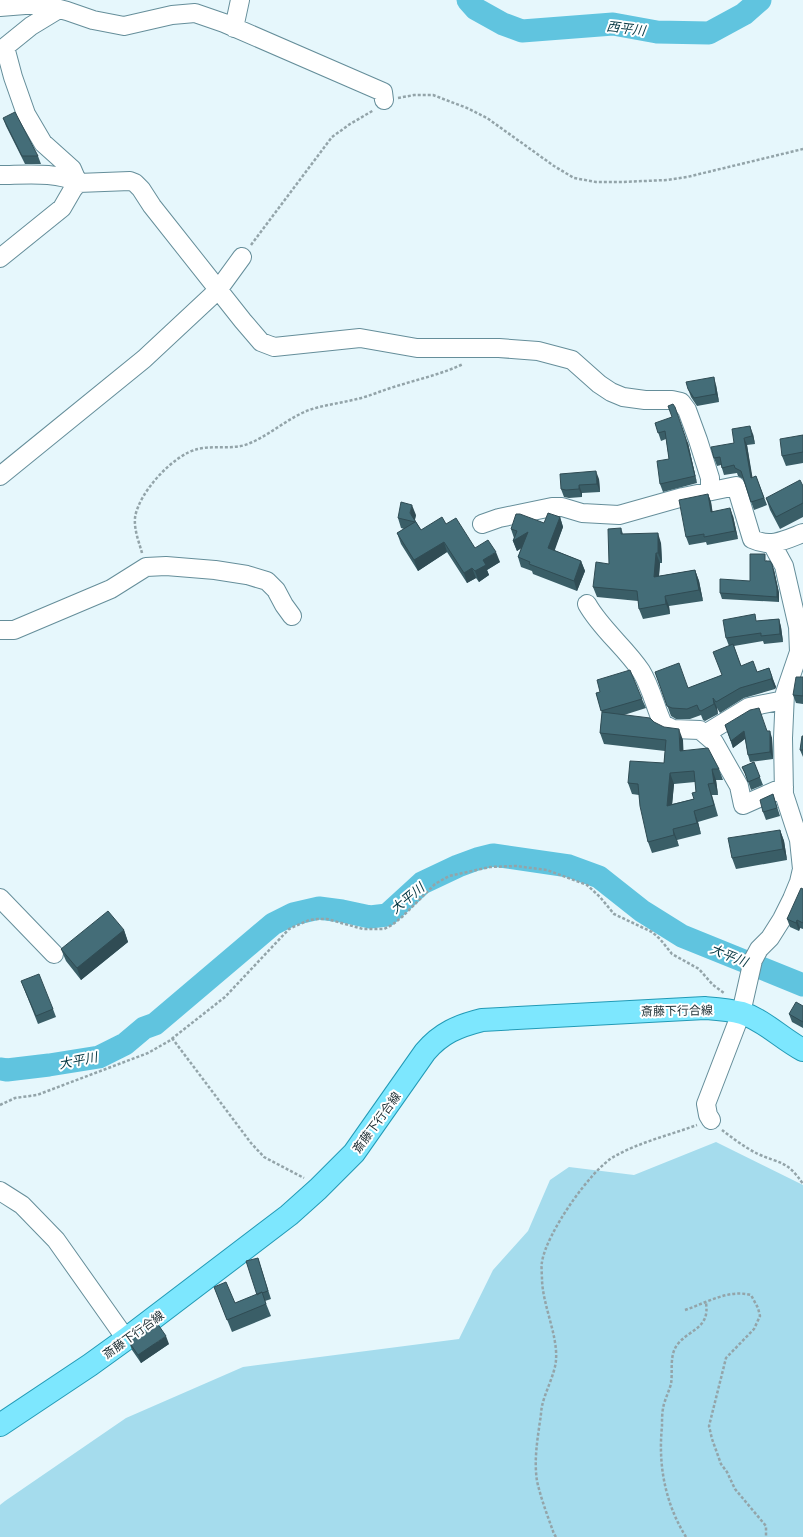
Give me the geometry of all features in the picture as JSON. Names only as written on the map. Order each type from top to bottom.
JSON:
[{"type":"main road","name":"斎藤下行合線","points":[[0,1425],[126,1339],[289,1215],[318,1189],[354,1153],[434,1041],[451,1030],[482,1020],[645,1010],[705,1008],[742,1009],[788,1042],[803,1050]]},
{"type":"street","points":[[234,28],[240,0]]},
{"type":"street","points":[[0,7],[45,5],[93,20],[124,26],[172,15],[195,13],[234,28],[383,92],[384,100]]},
{"type":"street","points":[[59,9],[31,26],[5,47],[13,78],[26,114],[43,143],[72,169],[78,182]]},
{"type":"street","points":[[0,175],[50,175],[71,178],[78,182],[130,181],[135,183],[218,290],[261,342],[274,347],[360,338],[417,348],[538,350],[572,360],[599,384],[611,392],[623,397],[645,400],[672,400],[681,402],[688,410],[698,440],[710,478],[710,491]]},
{"type":"street","points":[[0,258],[62,208],[78,182]]},
{"type":"street","points":[[0,476],[144,358],[218,290],[242,257]]},
{"type":"street","points":[[482,524],[499,518],[552,507],[562,507],[582,513],[619,515],[683,497],[736,486],[752,540],[759,543],[772,544],[803,533]]},
{"type":"street","points":[[711,1120],[706,1104],[742,1009],[753,960],[759,949],[770,938],[782,919],[799,882],[802,869],[799,840],[787,806],[784,788],[783,738],[784,700],[788,683],[799,652],[798,627],[784,566],[772,544]]},
{"type":"street","points":[[0,630],[14,630],[111,589],[146,567],[179,567],[215,570],[248,575],[267,581],[276,590],[292,616]]},
{"type":"street","points":[[587,604],[595,617],[630,656],[640,670],[646,680],[663,724],[673,729],[700,730],[714,742],[720,750],[739,786],[743,805],[784,788]]},
{"type":"street","points":[[705,734],[749,707],[784,700]]},
{"type":"street","points":[[0,898],[54,954]]},
{"type":"street","points":[[0,1191],[22,1205],[56,1240],[126,1339]]},
{"type":"path","points":[[242,257],[332,137],[350,124],[375,110],[384,100],[414,95],[433,95],[467,108],[487,118],[554,166],[574,178],[596,182],[674,179],[803,149]]},
{"type":"path","points":[[146,567],[136,535],[136,513],[142,497],[172,463],[190,451],[221,447],[234,448],[248,444],[309,410],[359,399],[450,369],[468,362],[471,358],[473,348]]},
{"type":"path","points":[[0,1105],[14,1098],[36,1095],[148,1053],[172,1038],[225,997],[289,929],[298,923],[309,920],[327,919],[363,929],[384,929],[392,926],[435,884],[449,876],[490,867],[516,866],[547,870],[587,886],[600,897],[614,914],[652,932],[660,939],[672,954],[699,969],[713,985],[742,1009]]},
{"type":"path","points":[[172,1038],[264,1158],[309,1181],[318,1189]]},
{"type":"path","points":[[556,1537],[538,1482],[535,1463],[542,1408],[556,1362],[556,1348],[548,1316],[542,1281],[542,1261],[549,1241],[559,1222],[593,1174],[614,1157],[632,1148],[711,1120],[730,1137],[758,1154],[783,1163],[790,1168],[803,1184]]},
{"type":"path","points":[[685,1310],[724,1295],[742,1293],[751,1295],[758,1308],[760,1316],[754,1329],[726,1358],[709,1426],[721,1464],[727,1472],[735,1489],[766,1526],[766,1537]]},
{"type":"path","points":[[686,1537],[675,1515],[665,1489],[660,1451],[661,1427],[664,1405],[671,1383],[671,1364],[676,1346],[700,1326],[708,1312],[706,1303]]},
{"type":"shaded area","points":[[716,1142],[803,1185],[803,1537],[0,1537],[0,1505],[5,1501],[126,1418],[243,1367],[459,1339],[493,1270],[528,1231],[550,1180],[569,1167],[634,1175]]},
{"type":"building","points":[[15,112],[38,156],[22,156],[3,118]]},
{"type":"building","points":[[714,377],[716,394],[694,398],[688,389],[686,382]]},
{"type":"building","points":[[673,404],[685,436],[695,476],[660,484],[657,461],[669,459],[665,431],[658,433],[655,423],[672,417],[668,406]]},
{"type":"building","points":[[750,426],[752,436],[744,438],[751,478],[756,476],[764,498],[751,502],[741,471],[735,468],[734,465],[722,468],[720,457],[714,458],[711,447],[734,443],[732,429]]},
{"type":"building","points":[[803,435],[803,452],[782,456],[780,439]]},
{"type":"building","points":[[596,471],[597,484],[579,485],[579,489],[561,489],[560,474]]},
{"type":"building","points":[[800,480],[803,486],[803,503],[776,517],[766,498]]},
{"type":"building","points":[[708,494],[711,512],[730,508],[735,531],[704,537],[704,534],[686,537],[679,500]]},
{"type":"building","points":[[401,502],[412,505],[410,513],[421,530],[442,517],[446,524],[456,518],[475,548],[488,540],[496,552],[483,560],[486,565],[475,571],[472,568],[464,573],[444,542],[414,560],[397,533],[415,522],[398,518]]},
{"type":"building","points":[[548,513],[560,517],[548,548],[581,561],[574,581],[529,564],[530,562],[518,557],[528,532],[513,541],[517,531],[511,529],[516,514],[520,514],[544,523]]},
{"type":"building","points":[[621,528],[621,534],[658,533],[658,553],[656,553],[654,577],[695,570],[699,590],[665,596],[666,604],[639,609],[637,591],[593,587],[596,562],[609,564],[608,529]]},
{"type":"building","points":[[750,554],[765,554],[765,561],[770,561],[772,564],[777,588],[777,597],[720,593],[720,579],[750,581]]},
{"type":"building","points":[[755,614],[756,621],[779,619],[780,634],[761,636],[761,633],[726,638],[723,620]]},
{"type":"building","points":[[733,644],[741,666],[753,661],[757,672],[769,668],[772,677],[771,679],[740,688],[716,702],[713,698],[714,704],[701,711],[697,705],[687,709],[672,708],[667,706],[655,672],[679,663],[688,688],[722,675],[713,652]]},
{"type":"building","points":[[630,670],[642,699],[601,711],[596,693],[600,692],[597,680]]},
{"type":"building","points":[[796,677],[803,677],[803,696],[793,695]]},
{"type":"building","points":[[759,708],[767,731],[770,731],[770,752],[748,755],[744,731],[731,741],[725,725],[750,710]]},
{"type":"building","points":[[602,712],[650,718],[654,722],[664,727],[679,729],[680,751],[708,748],[719,769],[712,769],[714,783],[708,784],[714,805],[694,811],[697,823],[673,829],[674,835],[648,842],[640,806],[638,784],[628,783],[630,761],[664,763],[666,740],[600,733]],"holes":[[[694,771],[696,792],[692,793],[694,799],[667,806],[670,773]]]},
{"type":"building","points":[[802,736],[803,750],[800,750]]},
{"type":"building","points":[[754,762],[760,777],[748,782],[742,767]]},
{"type":"building","points":[[773,794],[777,808],[763,812],[760,800]]},
{"type":"building","points":[[780,830],[783,849],[732,858],[728,838]]},
{"type":"building","points":[[801,888],[803,889],[803,923],[797,920],[796,923],[787,919]]},
{"type":"building","points":[[108,911],[124,930],[77,968],[61,949]]},
{"type":"building","points":[[39,974],[53,1009],[36,1016],[21,981]]},
{"type":"building","points":[[796,1002],[803,1006],[803,1022],[789,1014]]},
{"type":"building","points":[[258,1258],[268,1291],[257,1295],[246,1261]]},
{"type":"building","points":[[226,1282],[235,1303],[262,1292],[266,1304],[227,1320],[214,1287]]},
{"type":"building","points":[[157,1323],[166,1336],[138,1355],[129,1342]]},
{"type":"waterway","name":"西平川","points":[[468,0],[476,9],[503,24],[522,31],[613,24],[657,32],[709,33],[744,14],[760,0]]},
{"type":"waterway","name":"大平川","points":[[0,1069],[7,1070],[49,1065],[99,1057],[125,1044],[144,1028],[155,1024],[273,924],[293,914],[319,908],[370,917],[387,915],[422,883],[458,866],[493,855],[569,866],[599,877],[642,911],[682,936],[803,985]]}]
